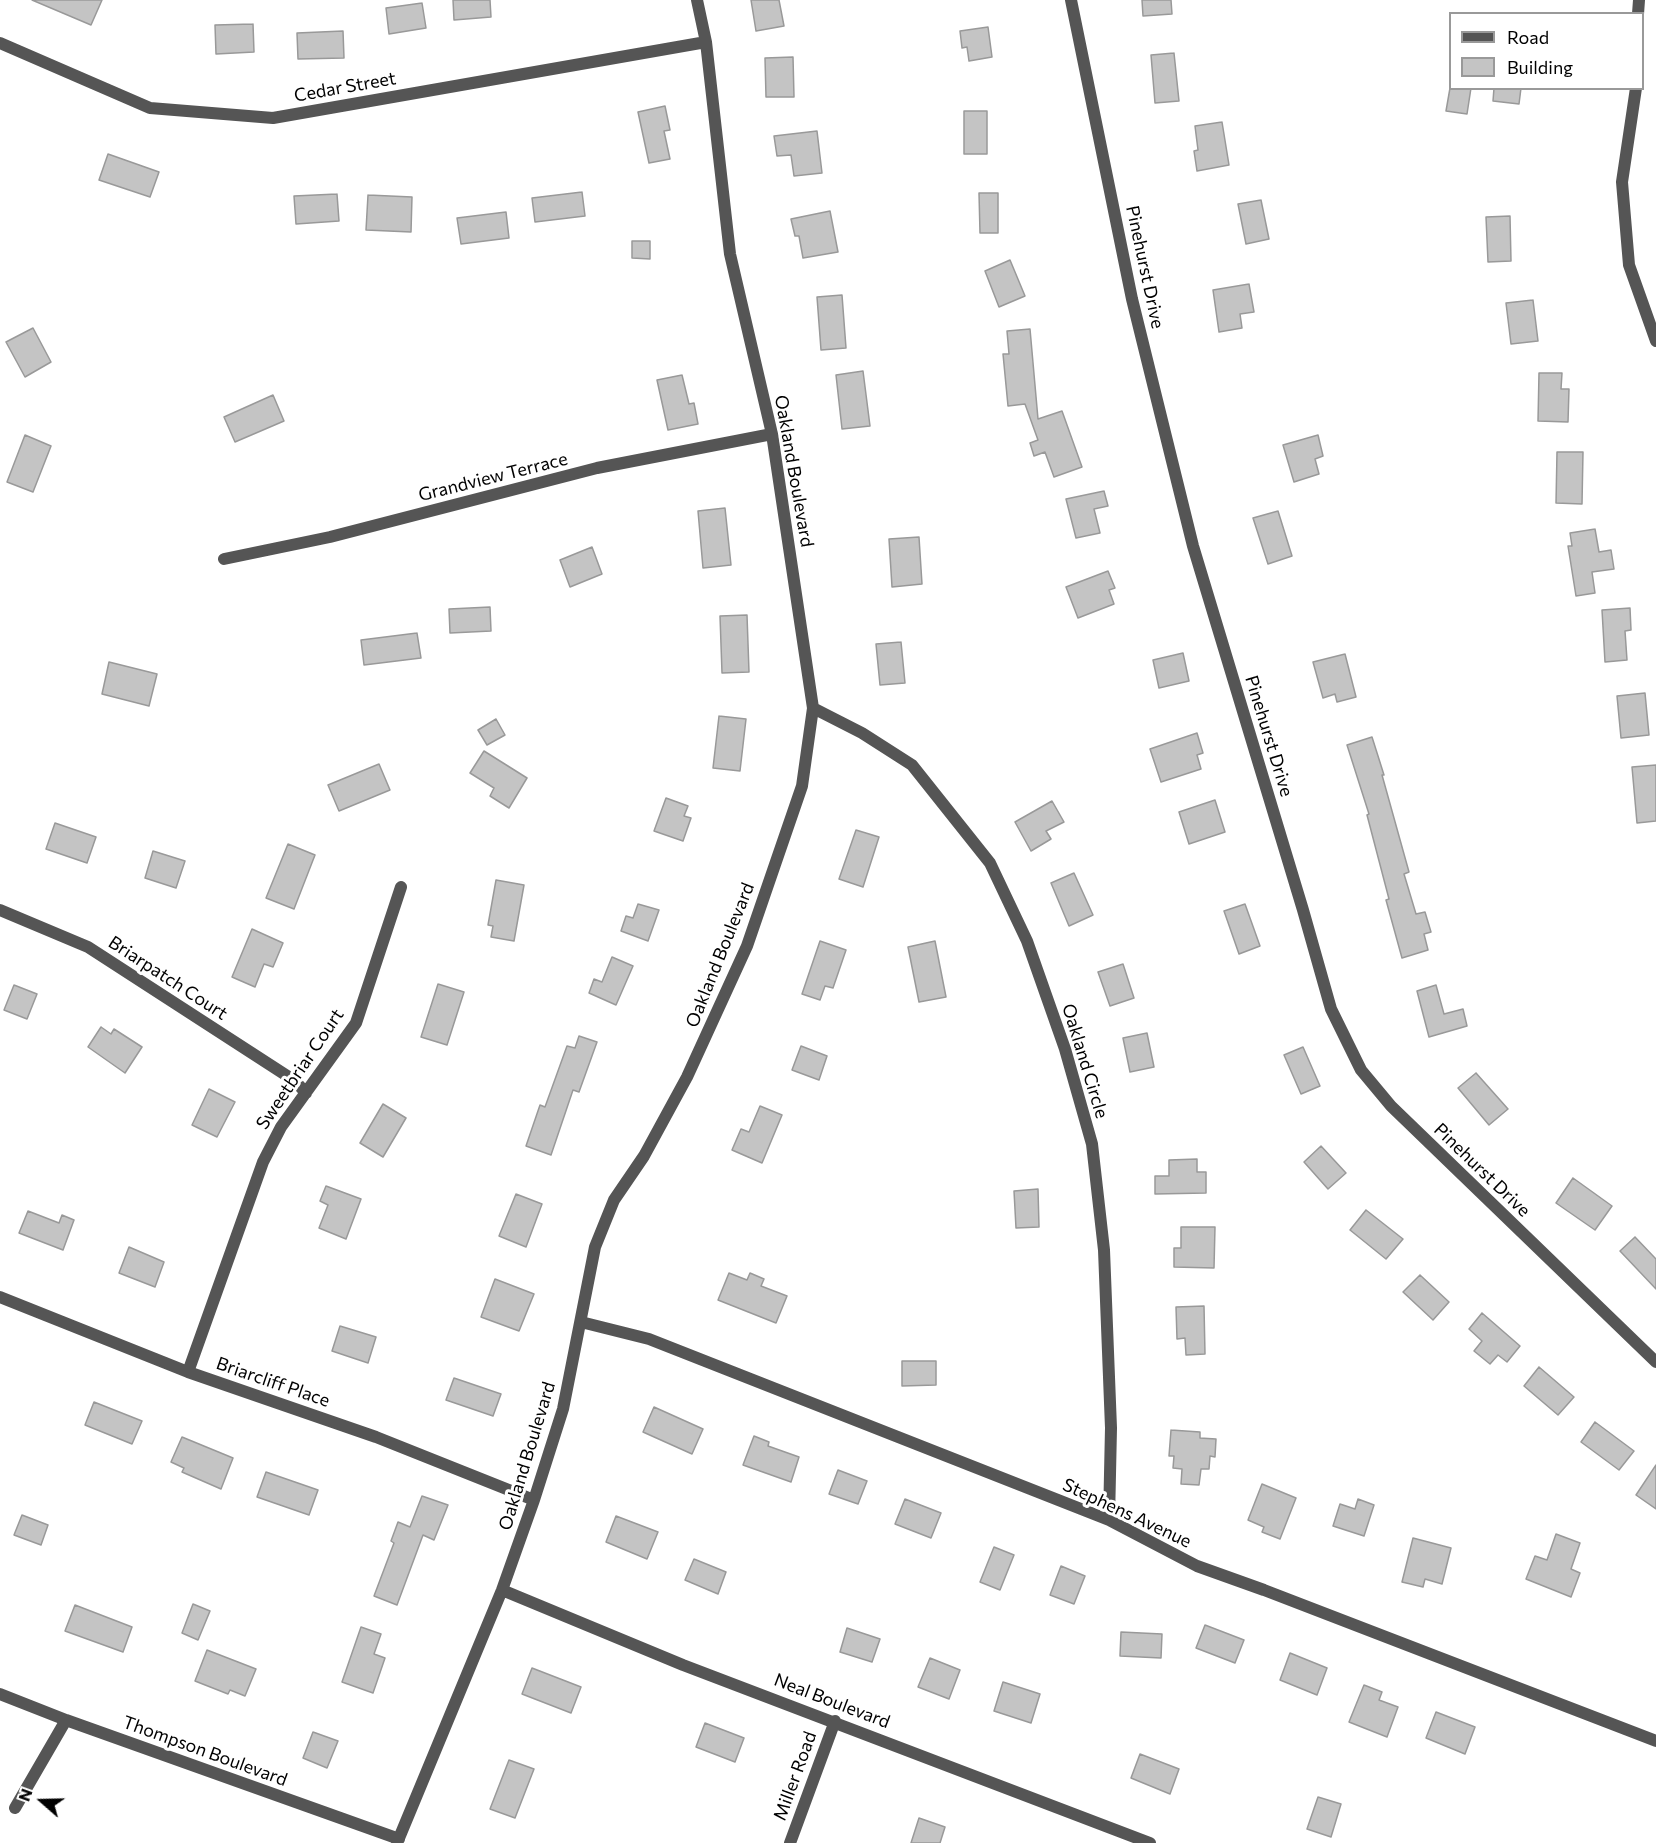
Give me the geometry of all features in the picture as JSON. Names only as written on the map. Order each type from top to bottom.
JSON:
[{"type":"street","name":"Oakland Boulevard","points":[[398,1841],[502,1590],[534,1500],[563,1409],[595,1247],[614,1200],[644,1156],[687,1077],[747,946],[802,786],[813,708],[772,434],[730,254],[706,42],[697,0]]},
{"type":"street","name":"Pinehurst Drive","points":[[1071,0],[1132,299],[1193,546],[1331,1009],[1361,1070],[1391,1106],[1656,1362]]},
{"type":"street","name":"Cedar Street","points":[[0,43],[150,108],[273,118],[706,42]]},
{"type":"street","points":[[1636,90],[1622,182],[1629,265],[1656,342]]},
{"type":"street","name":"Grandview Terrace","points":[[224,559],[330,537],[597,468],[772,434]]},
{"type":"street","name":"Oakland Circle","points":[[813,708],[862,733],[912,765],[990,863],[1027,941],[1065,1049],[1092,1144],[1104,1250],[1111,1428],[1109,1520]]},
{"type":"street","name":"Sweetbriar Court","points":[[188,1372],[263,1162],[281,1127],[356,1023],[401,887]]},
{"type":"street","name":"Briarpatch Court","points":[[0,910],[88,947],[295,1081],[306,1093]]},
{"type":"street","name":"Briarcliff Place","points":[[0,1297],[188,1372],[376,1437],[534,1500]]},
{"type":"street","name":"Stephens Avenue","points":[[581,1322],[649,1339],[1109,1520],[1197,1566],[1656,1741]]},
{"type":"street","name":"Neal Boulevard","points":[[502,1590],[684,1665],[1150,1843]]},
{"type":"street","name":"Thompson Boulevard","points":[[0,1694],[398,1841]]},
{"type":"street","points":[[15,1808],[66,1720]]},
{"type":"street","name":"Miller Road","points":[[790,1843],[835,1721]]},
{"type":"building","points":[[32,0],[102,0],[91,25]]},
{"type":"building","points":[[453,0],[490,0],[491,17],[454,20]]},
{"type":"building","points":[[751,0],[779,0],[784,26],[756,31]]},
{"type":"building","points":[[1142,0],[1171,0],[1172,14],[1143,16]]},
{"type":"building","points":[[422,3],[426,28],[389,34],[386,8]]},
{"type":"building","points":[[253,24],[254,52],[216,54],[215,25]]},
{"type":"building","points":[[988,27],[992,57],[969,61],[967,47],[962,48],[960,31]]},
{"type":"building","points":[[343,31],[344,58],[298,59],[297,33]]},
{"type":"building","points":[[1174,53],[1179,101],[1155,103],[1151,55]]},
{"type":"building","points":[[793,57],[794,97],[766,97],[765,58]]},
{"type":"building","points":[[1450,90],[1471,90],[1467,114],[1446,111]]},
{"type":"building","points":[[1494,90],[1521,90],[1519,104],[1493,101]]},
{"type":"building","points":[[665,106],[670,130],[664,131],[670,159],[649,163],[638,112]]},
{"type":"building","points":[[964,111],[987,111],[987,154],[964,154]]},
{"type":"building","points":[[1222,122],[1229,165],[1197,171],[1194,151],[1198,150],[1195,126]]},
{"type":"building","points":[[817,131],[822,173],[794,176],[791,155],[777,156],[774,136]]},
{"type":"building","points":[[108,154],[159,172],[150,197],[99,180]]},
{"type":"building","points":[[582,192],[585,216],[535,222],[532,198]]},
{"type":"building","points":[[979,193],[998,193],[998,233],[980,233]]},
{"type":"building","points":[[337,194],[339,221],[296,224],[294,196]]},
{"type":"building","points":[[368,195],[412,197],[411,232],[366,230]]},
{"type":"building","points":[[1261,200],[1269,239],[1246,244],[1238,204]]},
{"type":"building","points":[[830,211],[838,252],[803,258],[799,236],[795,236],[791,219]]},
{"type":"building","points":[[506,212],[509,238],[461,244],[457,218]]},
{"type":"building","points":[[1510,216],[1511,261],[1488,262],[1486,217]]},
{"type":"building","points":[[632,241],[650,241],[650,259],[632,258]]},
{"type":"building","points":[[1010,260],[1025,296],[999,307],[985,271]]},
{"type":"building","points":[[1249,284],[1254,312],[1240,314],[1242,328],[1219,332],[1213,290]]},
{"type":"building","points":[[842,295],[846,348],[821,350],[817,297]]},
{"type":"building","points":[[1533,300],[1538,341],[1511,344],[1506,303]]},
{"type":"building","points":[[33,328],[51,362],[25,377],[6,342]]},
{"type":"building","points":[[1030,329],[1038,419],[1062,411],[1082,467],[1054,477],[1045,452],[1034,456],[1030,443],[1038,440],[1025,404],[1008,406],[1003,354],[1009,354],[1007,331]]},
{"type":"building","points":[[863,371],[870,426],[842,429],[836,375]]},
{"type":"building","points":[[1539,373],[1562,373],[1561,389],[1569,389],[1568,422],[1538,421]]},
{"type":"building","points":[[682,375],[689,404],[694,403],[698,424],[668,430],[657,380]]},
{"type":"building","points":[[273,395],[284,421],[235,442],[224,417]]},
{"type":"building","points":[[25,435],[51,446],[33,492],[7,482]]},
{"type":"building","points":[[1318,435],[1323,456],[1315,459],[1319,474],[1294,482],[1283,445]]},
{"type":"building","points":[[1557,452],[1583,452],[1582,504],[1556,503]]},
{"type":"building","points":[[1104,491],[1108,506],[1094,509],[1100,533],[1076,538],[1066,499]]},
{"type":"building","points":[[725,508],[731,565],[703,568],[698,511]]},
{"type":"building","points":[[1278,511],[1292,556],[1268,564],[1253,518]]},
{"type":"building","points":[[1595,529],[1599,552],[1611,550],[1614,569],[1592,572],[1595,593],[1576,596],[1568,546],[1572,546],[1570,533]]},
{"type":"building","points":[[919,537],[922,584],[892,587],[889,539]]},
{"type":"building","points":[[592,547],[602,574],[570,587],[560,560]]},
{"type":"building","points":[[1108,571],[1115,588],[1109,590],[1114,604],[1078,618],[1066,587]]},
{"type":"building","points":[[490,607],[491,631],[450,633],[449,609]]},
{"type":"building","points":[[1630,608],[1631,630],[1625,631],[1627,660],[1605,662],[1602,610]]},
{"type":"building","points":[[747,615],[749,672],[722,673],[720,616]]},
{"type":"building","points":[[417,633],[421,658],[364,665],[361,640]]},
{"type":"building","points":[[901,642],[905,683],[880,685],[876,644]]},
{"type":"building","points":[[1183,653],[1189,681],[1159,688],[1153,660]]},
{"type":"building","points":[[1345,654],[1356,697],[1337,702],[1335,694],[1323,698],[1313,662]]},
{"type":"building","points":[[109,662],[157,674],[149,706],[102,694]]},
{"type":"building","points":[[1645,693],[1649,735],[1621,738],[1617,696]]},
{"type":"building","points":[[719,716],[746,719],[740,771],[713,768]]},
{"type":"building","points":[[496,719],[505,735],[487,745],[478,730]]},
{"type":"building","points":[[1197,733],[1203,753],[1197,755],[1201,769],[1161,782],[1150,749]]},
{"type":"building","points":[[1372,737],[1409,872],[1404,874],[1416,914],[1425,912],[1431,932],[1424,934],[1428,950],[1402,958],[1386,900],[1389,899],[1367,815],[1369,814],[1347,745]]},
{"type":"building","points":[[484,751],[527,778],[509,808],[490,796],[494,788],[470,773]]},
{"type":"building","points":[[379,764],[390,790],[339,811],[328,785]]},
{"type":"building","points":[[1656,765],[1656,821],[1637,823],[1632,767]]},
{"type":"building","points":[[666,798],[688,806],[684,816],[691,818],[683,841],[654,831]]},
{"type":"building","points":[[1215,800],[1225,832],[1189,844],[1179,812]]},
{"type":"building","points":[[1052,801],[1064,822],[1046,831],[1051,839],[1031,851],[1015,822]]},
{"type":"building","points":[[55,823],[96,837],[87,863],[46,849]]},
{"type":"building","points":[[856,830],[879,837],[863,887],[839,879]]},
{"type":"building","points":[[288,844],[315,855],[294,909],[266,898]]},
{"type":"building","points":[[153,851],[185,861],[176,888],[145,878]]},
{"type":"building","points":[[1074,873],[1093,915],[1069,926],[1051,883]]},
{"type":"building","points":[[496,880],[524,885],[514,941],[491,937],[493,926],[488,925]]},
{"type":"building","points":[[638,904],[659,910],[648,941],[621,931],[626,916],[633,918]]},
{"type":"building","points":[[1245,904],[1260,946],[1239,954],[1224,911]]},
{"type":"building","points":[[252,929],[283,943],[273,967],[264,964],[255,987],[232,977]]},
{"type":"building","points":[[820,941],[846,950],[833,988],[825,986],[820,1000],[802,994]]},
{"type":"building","points":[[935,941],[946,997],[919,1002],[908,947]]},
{"type":"building","points":[[612,957],[633,966],[616,1005],[589,993],[594,979],[602,982]]},
{"type":"building","points":[[1123,964],[1134,998],[1110,1006],[1098,972]]},
{"type":"building","points":[[438,984],[464,992],[447,1045],[421,1037]]},
{"type":"building","points":[[14,985],[37,994],[27,1019],[4,1010]]},
{"type":"building","points":[[1436,985],[1444,1014],[1463,1009],[1467,1026],[1429,1037],[1417,991]]},
{"type":"building","points":[[101,1027],[111,1034],[114,1029],[142,1047],[125,1073],[88,1047]]},
{"type":"building","points":[[1147,1033],[1154,1067],[1130,1072],[1123,1038]]},
{"type":"building","points":[[579,1036],[597,1042],[579,1092],[573,1090],[551,1155],[526,1146],[540,1105],[545,1107],[567,1046],[575,1048]]},
{"type":"building","points":[[801,1046],[827,1056],[819,1080],[792,1070]]},
{"type":"building","points":[[1303,1047],[1320,1086],[1301,1094],[1284,1055]]},
{"type":"building","points":[[1476,1073],[1508,1109],[1489,1125],[1458,1088]]},
{"type":"building","points":[[209,1089],[235,1102],[217,1137],[192,1125]]},
{"type":"building","points":[[383,1104],[406,1118],[383,1157],[360,1143]]},
{"type":"building","points":[[760,1106],[782,1115],[762,1163],[732,1150],[741,1129],[749,1132]]},
{"type":"building","points":[[1321,1146],[1346,1173],[1328,1189],[1304,1162]]},
{"type":"building","points":[[1197,1159],[1197,1172],[1206,1172],[1206,1193],[1155,1194],[1155,1176],[1169,1176],[1169,1160]]},
{"type":"building","points":[[1573,1178],[1612,1206],[1595,1230],[1556,1203]]},
{"type":"building","points":[[326,1186],[361,1199],[346,1239],[319,1228],[328,1205],[320,1201]]},
{"type":"building","points":[[1038,1189],[1039,1227],[1016,1228],[1014,1191]]},
{"type":"building","points":[[516,1194],[542,1204],[526,1247],[499,1236]]},
{"type":"building","points":[[1366,1210],[1403,1239],[1386,1259],[1350,1230]]},
{"type":"building","points":[[28,1211],[59,1223],[62,1215],[74,1220],[63,1250],[19,1233]]},
{"type":"building","points":[[1181,1227],[1215,1227],[1214,1268],[1174,1267],[1174,1248],[1181,1248]]},
{"type":"building","points":[[1635,1237],[1656,1259],[1656,1289],[1620,1251]]},
{"type":"building","points":[[129,1247],[164,1262],[155,1287],[119,1273]]},
{"type":"building","points":[[729,1273],[747,1280],[750,1273],[764,1279],[761,1286],[787,1296],[776,1323],[718,1300]]},
{"type":"building","points":[[1420,1275],[1449,1302],[1433,1320],[1403,1292]]},
{"type":"building","points":[[495,1279],[534,1294],[519,1331],[481,1317]]},
{"type":"building","points":[[1204,1306],[1205,1354],[1186,1355],[1185,1338],[1177,1339],[1176,1307]]},
{"type":"building","points":[[1482,1313],[1520,1346],[1507,1362],[1498,1355],[1490,1364],[1474,1351],[1482,1341],[1469,1329]]},
{"type":"building","points":[[340,1326],[376,1337],[368,1363],[332,1351]]},
{"type":"building","points":[[902,1361],[936,1361],[936,1385],[902,1386]]},
{"type":"building","points":[[1539,1367],[1574,1397],[1558,1415],[1524,1386]]},
{"type":"building","points":[[454,1378],[501,1394],[493,1416],[446,1400]]},
{"type":"building","points":[[94,1402],[142,1421],[132,1444],[85,1425]]},
{"type":"building","points":[[654,1407],[703,1429],[692,1454],[643,1432]]},
{"type":"building","points":[[1595,1422],[1634,1451],[1619,1470],[1581,1442]]},
{"type":"building","points":[[1171,1430],[1200,1432],[1200,1438],[1216,1439],[1215,1457],[1210,1456],[1209,1469],[1201,1469],[1199,1485],[1181,1484],[1182,1469],[1173,1468],[1174,1456],[1169,1456]]},
{"type":"building","points":[[754,1436],[769,1442],[768,1446],[799,1457],[791,1482],[743,1465]]},
{"type":"building","points":[[182,1437],[233,1458],[221,1489],[182,1472],[184,1468],[171,1462]]},
{"type":"building","points":[[1656,1465],[1656,1509],[1636,1495]]},
{"type":"building","points":[[838,1470],[867,1481],[858,1504],[829,1494]]},
{"type":"building","points":[[266,1472],[318,1490],[309,1515],[257,1497]]},
{"type":"building","points":[[1262,1484],[1296,1498],[1280,1539],[1262,1532],[1264,1527],[1248,1520]]},
{"type":"building","points":[[422,1496],[448,1505],[434,1540],[423,1535],[397,1605],[374,1596],[394,1543],[391,1541],[398,1522],[410,1527]]},
{"type":"building","points":[[905,1499],[941,1513],[931,1538],[895,1524]]},
{"type":"building","points":[[1358,1499],[1374,1505],[1364,1536],[1333,1526],[1340,1504],[1355,1509]]},
{"type":"building","points":[[22,1515],[48,1525],[41,1545],[14,1535]]},
{"type":"building","points":[[616,1516],[658,1532],[647,1559],[606,1542]]},
{"type":"building","points":[[1556,1534],[1580,1543],[1571,1569],[1580,1573],[1571,1597],[1526,1579],[1535,1556],[1547,1560]]},
{"type":"building","points":[[1413,1538],[1451,1548],[1442,1584],[1425,1579],[1423,1587],[1402,1582]]},
{"type":"building","points":[[994,1547],[1014,1555],[1000,1590],[980,1582]]},
{"type":"building","points":[[694,1559],[726,1572],[718,1594],[685,1580]]},
{"type":"building","points":[[1061,1566],[1085,1576],[1074,1604],[1050,1595]]},
{"type":"building","points":[[193,1604],[210,1611],[198,1640],[182,1633]]},
{"type":"building","points":[[75,1605],[132,1627],[123,1652],[65,1631]]},
{"type":"building","points":[[1205,1625],[1244,1640],[1235,1663],[1196,1648]]},
{"type":"building","points":[[361,1627],[381,1634],[374,1654],[385,1658],[373,1693],[342,1682]]},
{"type":"building","points":[[847,1628],[880,1639],[872,1662],[840,1652]]},
{"type":"building","points":[[1121,1632],[1162,1634],[1161,1658],[1120,1656]]},
{"type":"building","points":[[207,1650],[256,1669],[245,1696],[230,1690],[228,1694],[195,1681]]},
{"type":"building","points":[[1290,1653],[1327,1668],[1317,1695],[1280,1680]]},
{"type":"building","points":[[930,1658],[960,1670],[949,1699],[918,1687]]},
{"type":"building","points":[[532,1668],[581,1687],[571,1713],[522,1694]]},
{"type":"building","points":[[1003,1682],[1040,1694],[1031,1723],[994,1711]]},
{"type":"building","points":[[1364,1685],[1382,1692],[1379,1700],[1398,1707],[1387,1737],[1349,1722]]},
{"type":"building","points":[[1436,1712],[1475,1727],[1465,1754],[1426,1738]]},
{"type":"building","points":[[705,1723],[744,1738],[735,1762],[696,1747]]},
{"type":"building","points":[[313,1732],[338,1741],[327,1768],[303,1758]]},
{"type":"building","points":[[1140,1754],[1179,1769],[1170,1794],[1131,1778]]},
{"type":"building","points":[[509,1760],[534,1769],[515,1818],[490,1809]]},
{"type":"building","points":[[1318,1797],[1341,1804],[1331,1837],[1307,1829]]},
{"type":"building","points":[[919,1818],[945,1827],[940,1843],[911,1843]]}]
